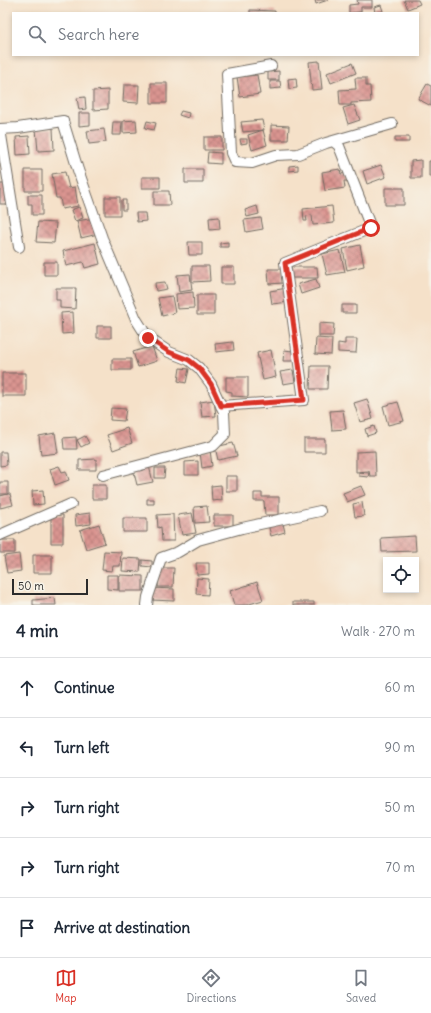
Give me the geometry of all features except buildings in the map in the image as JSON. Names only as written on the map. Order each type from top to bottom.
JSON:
[{"type":"street","points":[[271,66],[227,74],[231,153],[235,162],[252,163],[276,155],[298,154],[326,142],[392,124]]},
{"type":"street","points":[[19,248],[0,129],[18,128],[63,121],[102,238],[136,319],[148,338],[169,352],[189,360],[199,368],[211,384],[224,412],[225,434],[213,446],[103,475]]},
{"type":"street","points":[[221,406],[304,400],[285,263],[371,228],[339,146],[333,141]]},
{"type":"street","points":[[0,535],[71,504]]},
{"type":"street","points":[[148,605],[148,598],[161,558],[178,552],[198,540],[242,528],[320,511]]},
{"type":"route","points":[[148,338],[169,352],[189,360],[199,368],[211,384],[221,406],[304,400],[285,263],[371,228]]}]
